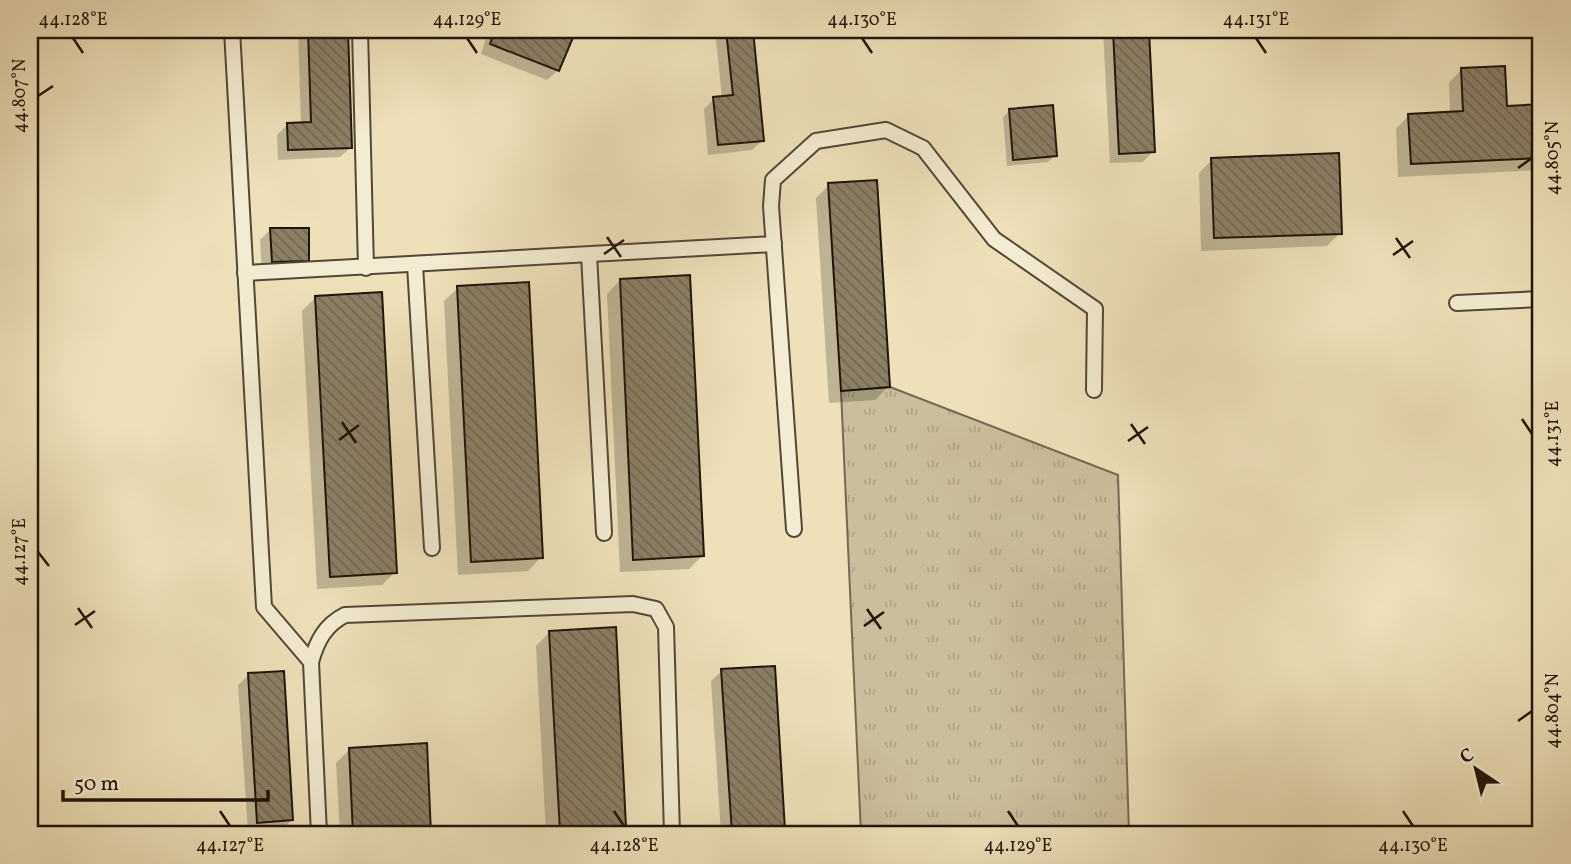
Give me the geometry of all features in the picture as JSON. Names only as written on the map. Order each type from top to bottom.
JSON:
[{"type":"lane","points":[[232,30],[264,607],[311,662]]},
{"type":"lane","points":[[360,30],[366,268]]},
{"type":"lane","points":[[794,529],[771,206],[773,180],[816,141],[886,130],[923,148],[994,239],[1095,309],[1094,390]]},
{"type":"lane","points":[[245,273],[774,244]]},
{"type":"lane","points":[[589,255],[604,533]]},
{"type":"lane","points":[[415,265],[432,548]]},
{"type":"lane","points":[[1457,303],[1541,299]]},
{"type":"lane","points":[[319,834],[311,662],[317,643],[331,622],[345,615],[633,604],[656,609],[666,627],[672,834]]},
{"type":"green space","points":[[890,387],[1118,475],[1129,834],[861,834],[841,391]]},
{"type":"building","points":[[308,30],[348,30],[352,148],[288,150],[287,123],[311,122]]},
{"type":"building","points":[[495,30],[560,30],[574,35],[559,71],[490,44]]},
{"type":"building","points":[[726,30],[753,30],[764,141],[718,145],[713,97],[733,95]]},
{"type":"building","points":[[1113,30],[1149,30],[1155,152],[1119,154]]},
{"type":"building","points":[[1505,66],[1507,106],[1541,104],[1541,158],[1411,164],[1408,114],[1463,111],[1461,68]]},
{"type":"building","points":[[1053,105],[1057,156],[1013,160],[1009,109]]},
{"type":"building","points":[[1339,153],[1342,234],[1214,238],[1211,158]]},
{"type":"building","points":[[877,180],[890,387],[841,391],[828,183]]},
{"type":"building","points":[[270,228],[309,228],[309,261],[272,262]]},
{"type":"building","points":[[690,275],[704,556],[633,560],[620,279]]},
{"type":"building","points":[[529,282],[543,558],[471,562],[457,286]]},
{"type":"building","points":[[382,292],[397,573],[330,577],[315,296]]},
{"type":"building","points":[[616,627],[626,827],[560,832],[549,631]]},
{"type":"building","points":[[775,666],[785,830],[732,833],[721,669]]},
{"type":"building","points":[[284,671],[293,820],[257,823],[248,673]]},
{"type":"building","points":[[427,743],[431,834],[353,834],[349,748]]}]
